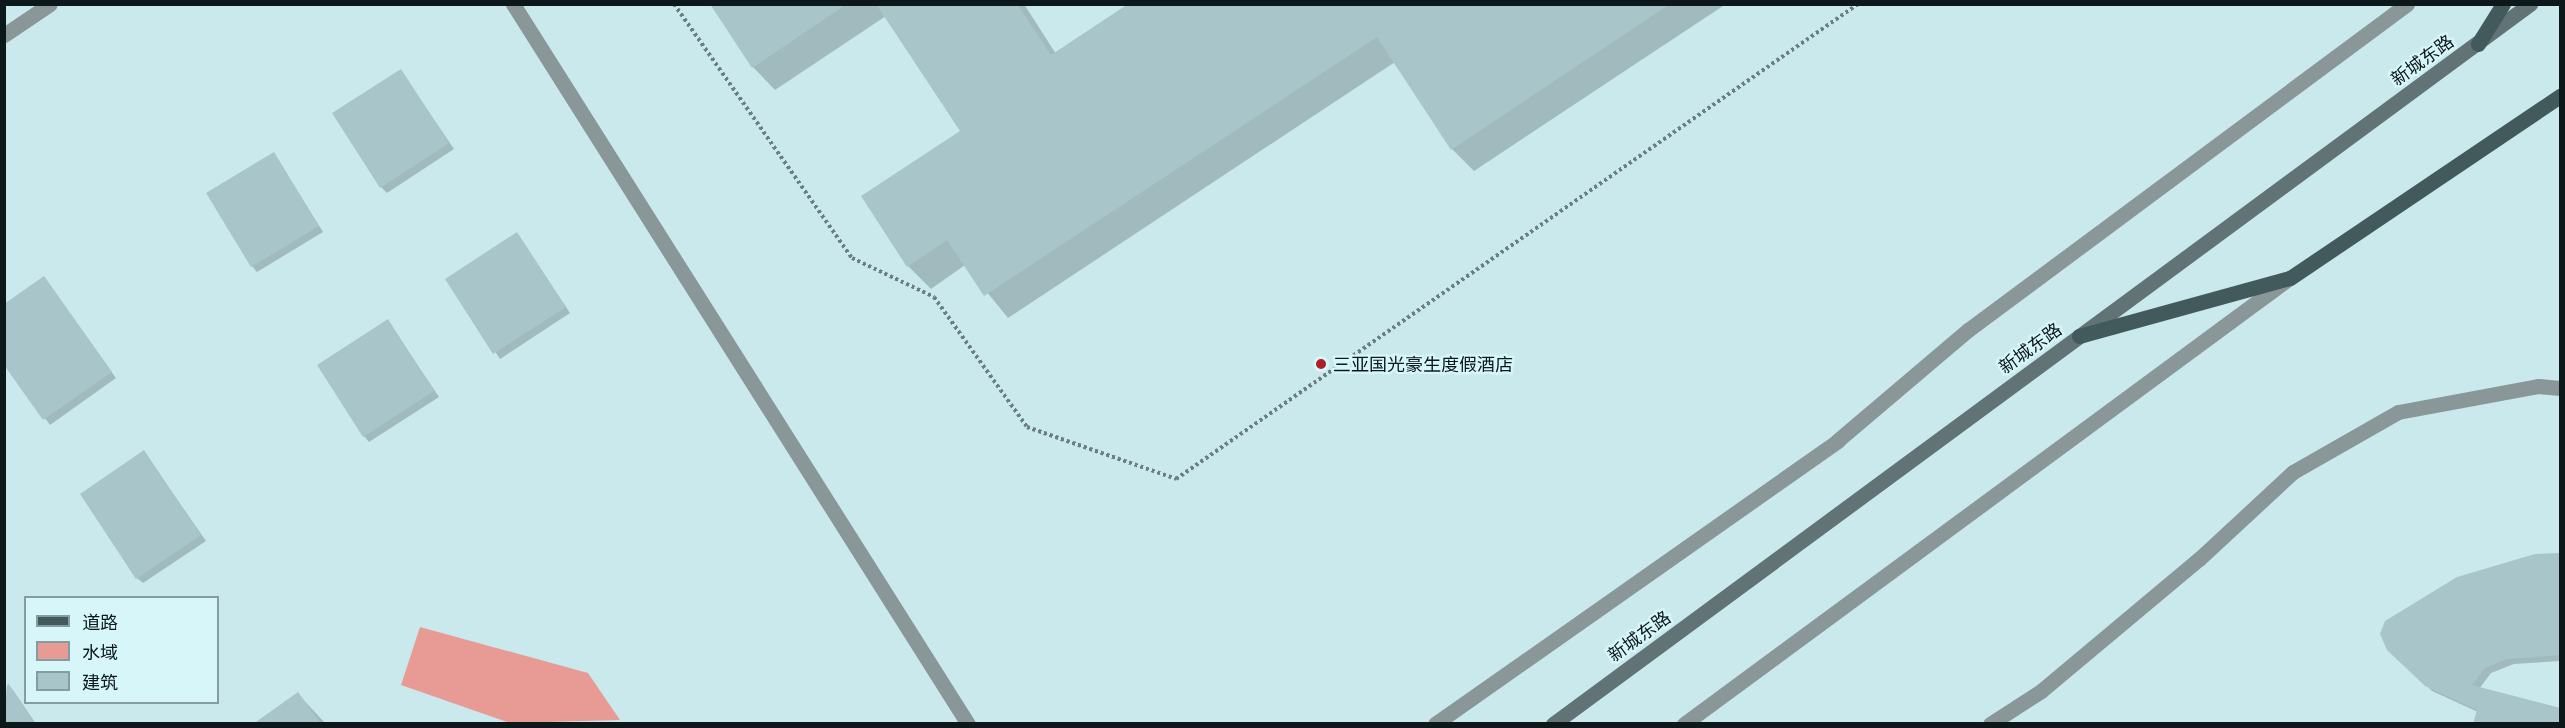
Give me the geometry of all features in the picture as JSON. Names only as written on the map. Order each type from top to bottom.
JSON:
[{"type":"main road","points":[[2478,44],[2503,4]]},
{"type":"main road","name":"新城东路","points":[[1553,723],[2530,4]]},
{"type":"main road","points":[[2079,336],[2290,278],[2560,96]]},
{"type":"street","points":[[4,35],[50,4]]},
{"type":"street","points":[[513,4],[968,723]]},
{"type":"street","points":[[1435,723],[1837,441],[1968,330],[2407,4]]},
{"type":"street","points":[[1684,723],[2290,278]]},
{"type":"street","points":[[1990,723],[2050,684],[2293,472],[2398,412],[2538,386],[2560,388]]},
{"type":"path","points":[[674,4],[852,258],[934,297],[1027,427],[1176,479],[1858,4]]},
{"type":"water","points":[[420,627],[588,673],[620,720],[510,723],[401,685]]},
{"type":"building","points":[[710,4],[847,4],[752,68]]},
{"type":"building","points":[[876,4],[1017,4],[1051,55],[1128,4],[1670,4],[1451,150],[1377,37],[984,296],[947,240],[907,267],[861,196],[960,131]]},
{"type":"building","points":[[401,69],[449,143],[380,188],[332,113]]},
{"type":"building","points":[[274,152],[319,226],[251,267],[206,193]]},
{"type":"building","points":[[517,232],[566,307],[493,354],[445,279]]},
{"type":"building","points":[[44,276],[112,372],[43,420],[4,365],[4,304]]},
{"type":"building","points":[[388,319],[434,391],[363,437],[317,365]]},
{"type":"building","points":[[144,450],[201,535],[136,579],[80,494]]},
{"type":"building","points":[[2560,553],[2560,655],[2507,659],[2485,668],[2472,685],[2560,708],[2560,724],[2473,724],[2477,710],[2425,686],[2387,650],[2380,634],[2385,621],[2457,577],[2535,554]]},
{"type":"building","points":[[8,683],[35,724],[4,724]]},
{"type":"building","points":[[298,692],[321,724],[253,724]]},
{"type":"place","name":"三亚国光豪生度假酒店","points":[[1321,364]]}]
